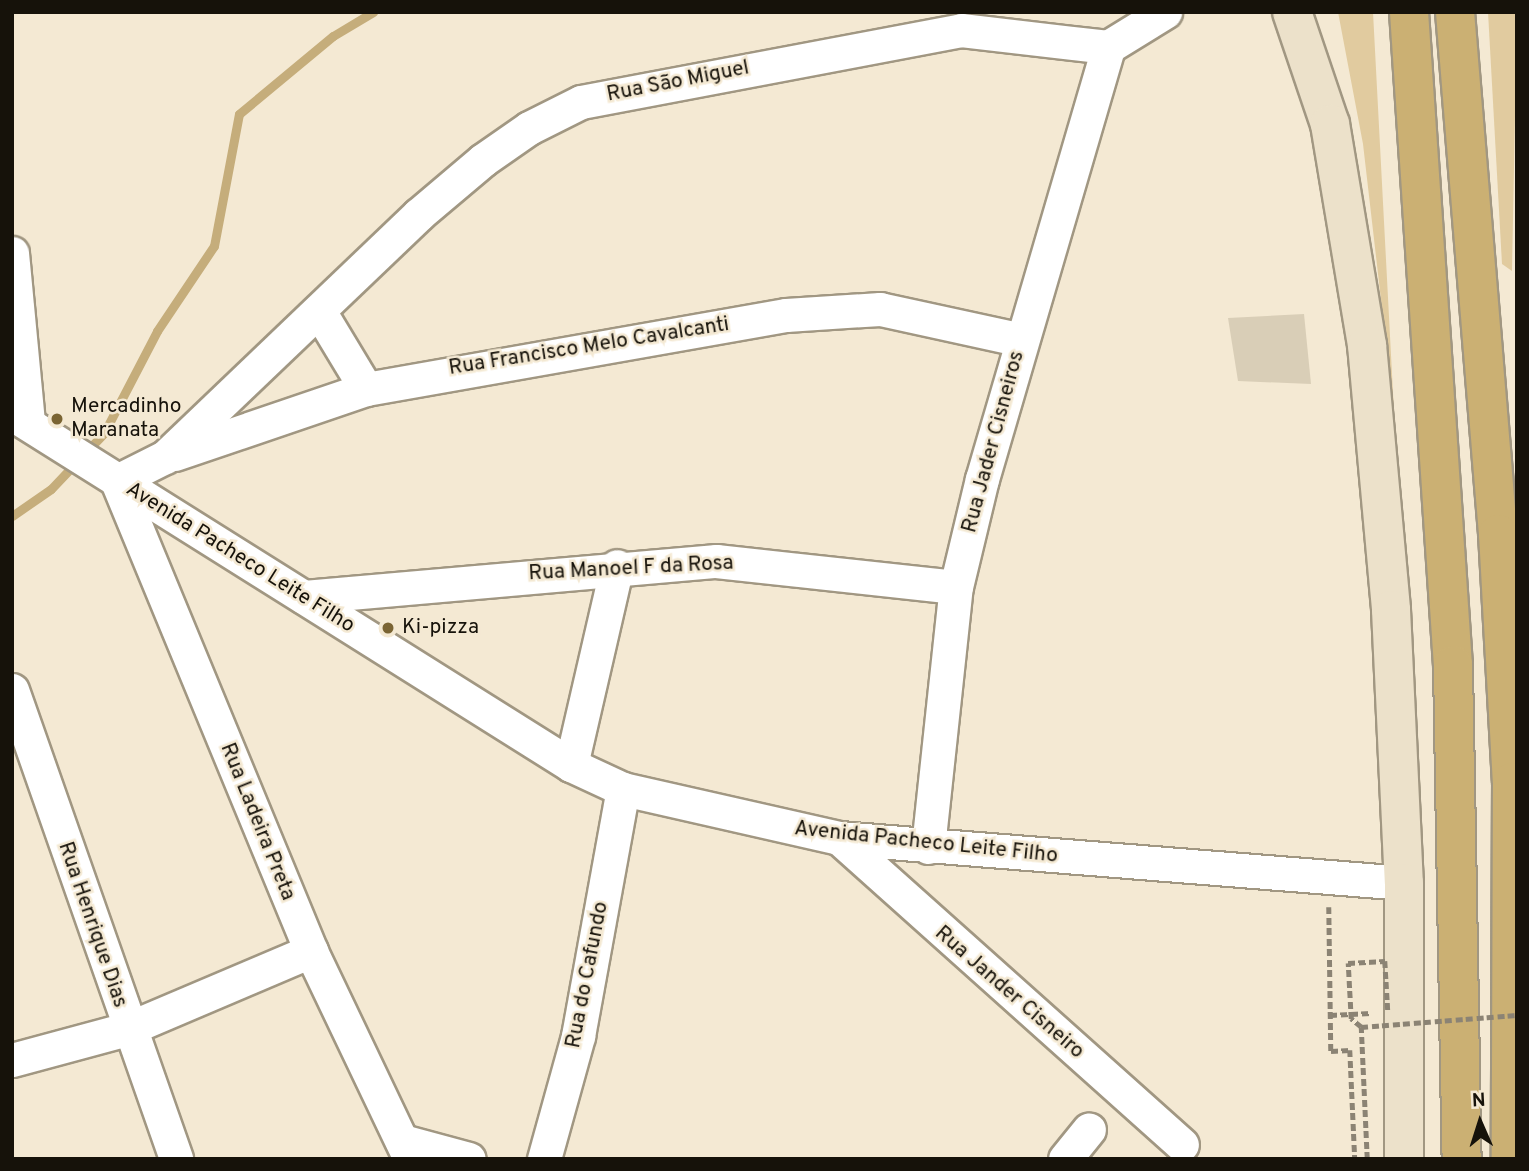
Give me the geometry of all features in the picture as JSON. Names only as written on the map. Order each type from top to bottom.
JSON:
[{"type":"highway","points":[[1409,12],[1453,665],[1462,1159]]},
{"type":"highway","points":[[1455,12],[1498,534],[1512,782],[1511,1159]]},
{"type":"main road","points":[[1292,12],[1330,124],[1367,345],[1391,610],[1404,883],[1404,1159]]},
{"type":"street","points":[[1108,47],[1165,12]]},
{"type":"street","name":"Rua São Miguel","points":[[94,465],[165,457],[483,160],[529,128],[581,102],[961,21],[1108,47]]},
{"type":"street","name":"Rua Jader Cisneiros","points":[[928,847],[957,587],[1022,340],[1108,47]]},
{"type":"street","points":[[12,253],[20,419]]},
{"type":"street","name":"Rua Francisco Melo Cavalcanti","points":[[165,457],[366,389],[456,369],[848,309],[932,316],[1022,340]]},
{"type":"street","points":[[319,311],[366,389]]},
{"type":"street","name":"Avenida Pacheco Leite Filho","points":[[20,419],[571,765],[623,789],[839,838],[1404,883]]},
{"type":"street","name":"Rua Ladeira Preta","points":[[94,465],[311,951],[406,1150]]},
{"type":"street","name":"Rua Manoel F da Rosa","points":[[304,597],[617,566],[774,564],[957,587]]},
{"type":"street","points":[[571,765],[617,566]]},
{"type":"street","name":"Rua Henrique Dias","points":[[12,690],[127,1029],[176,1159]]},
{"type":"street","name":"Rua do Cafundo","points":[[544,1159],[578,1035],[623,789]]},
{"type":"street","name":"Rua Jander Cisneiro","points":[[839,838],[1182,1145]]},
{"type":"street","points":[[12,1060],[127,1029],[311,951]]},
{"type":"street","points":[[1065,1159],[1089,1129]]},
{"type":"street","points":[[406,1150],[469,1159]]},
{"type":"path","points":[[1329,877],[1331,1051],[1350,1049],[1355,1159]]},
{"type":"path","points":[[1330,1015],[1388,1012],[1385,961],[1348,963],[1351,1018],[1361,1027],[1367,1159]]},
{"type":"path","points":[[1361,1027],[1517,1015]]},
{"type":"shaded area","points":[[1338,12],[1373,12],[1394,412],[1363,144]]},
{"type":"shaded area","points":[[1488,12],[1517,12],[1512,271],[1502,264]]},
{"type":"building","points":[[1304,314],[1311,384],[1238,381],[1228,318]]},
{"type":"waterway","points":[[12,516],[51,489],[104,433],[157,331],[214,246],[239,114],[333,36],[373,12]]},
{"type":"place","name":"Mercadinho Maranata","points":[[57,419]]},
{"type":"place","name":"Ki-pizza","points":[[388,628]]}]
